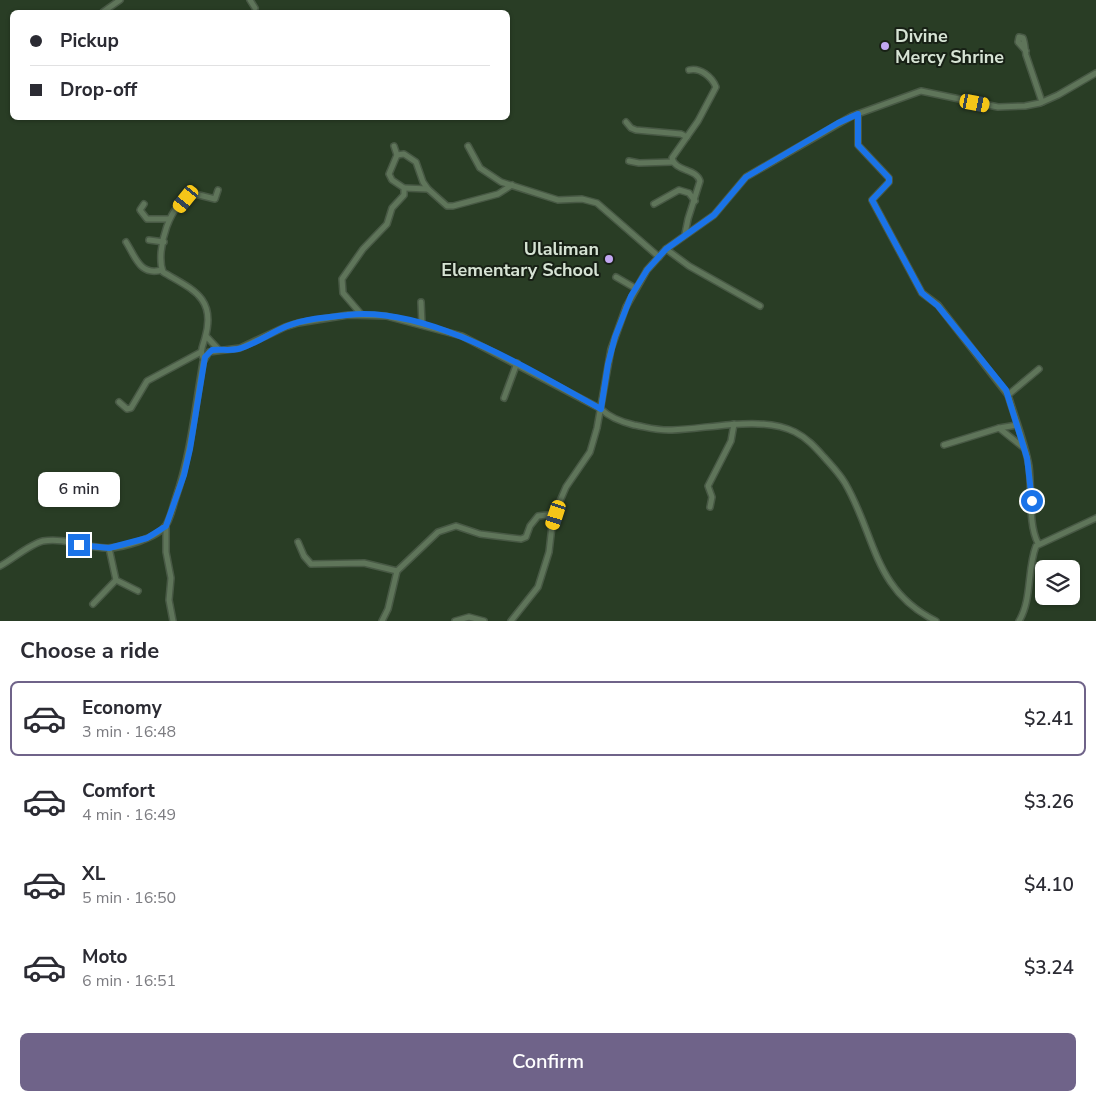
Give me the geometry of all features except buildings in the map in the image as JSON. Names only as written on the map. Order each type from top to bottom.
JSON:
[{"type":"street","points":[[106,10],[120,0]]},
{"type":"street","points":[[250,0],[255,8]]},
{"type":"street","points":[[1026,51],[1042,102]]},
{"type":"street","points":[[673,162],[674,155],[687,137],[716,87],[701,71],[695,68],[689,70]]},
{"type":"street","points":[[511,621],[538,587],[549,552],[556,514],[566,487],[590,452],[601,409],[611,349],[635,288],[666,249],[714,215],[746,177],[838,123],[858,114],[921,91],[998,107],[1025,106],[1042,102],[1079,84],[1096,73]]},
{"type":"street","points":[[858,114],[858,145],[889,178],[889,182],[872,200],[919,289],[942,310],[1008,395],[1024,448],[1031,483],[1033,533],[1038,543],[1028,578],[1025,607],[1019,621]]},
{"type":"street","points":[[626,122],[631,128],[636,130],[681,134],[687,137]]},
{"type":"street","points":[[394,146],[397,155],[389,174],[392,180],[404,188],[428,189]]},
{"type":"street","points":[[468,146],[480,168],[501,182],[558,200],[582,199],[596,203],[659,257]]},
{"type":"street","points":[[397,155],[404,154],[416,162],[423,182],[447,206],[498,194],[512,185]]},
{"type":"street","points":[[629,160],[639,163],[673,162],[698,177],[700,184],[688,218],[685,234]]},
{"type":"street","points":[[361,314],[343,293],[342,279],[363,249],[387,224],[392,208],[404,195],[404,188]]},
{"type":"street","points":[[162,270],[164,242],[169,220],[190,196],[198,194],[214,200],[217,198],[218,190]]},
{"type":"street","points":[[654,204],[679,190],[689,193],[695,201]]},
{"type":"street","points":[[144,204],[140,210],[147,219],[169,220]]},
{"type":"street","points":[[148,240],[164,242]]},
{"type":"street","points":[[120,402],[127,408],[131,408],[147,380],[200,352],[206,336],[208,318],[200,296],[181,280],[162,270],[146,272],[126,242]]},
{"type":"street","points":[[666,249],[689,266],[760,306]]},
{"type":"street","points":[[616,277],[635,288]]},
{"type":"street","points":[[421,302],[422,324]]},
{"type":"street","points":[[173,621],[169,600],[172,578],[166,552],[166,526],[184,475],[190,449],[204,360],[209,352],[240,348],[292,324],[361,314],[422,324],[462,336],[626,423],[665,430],[734,424],[789,430],[812,444],[845,484],[881,569],[889,581],[908,601],[936,621]]},
{"type":"street","points":[[206,336],[220,350]]},
{"type":"street","points":[[200,352],[204,360]]},
{"type":"street","points":[[504,398],[516,363]]},
{"type":"street","points":[[1008,395],[1039,368]]},
{"type":"street","points":[[710,507],[712,496],[708,486],[732,441],[734,424]]},
{"type":"street","points":[[944,445],[999,428],[1017,425]]},
{"type":"street","points":[[999,428],[1024,448]]},
{"type":"street","points":[[382,621],[388,609],[397,571],[444,528],[456,526],[480,534],[521,540],[526,537],[530,526],[538,516],[556,514]]},
{"type":"street","points":[[1038,543],[1096,518]]},
{"type":"street","points":[[0,566],[42,541],[66,542],[92,548],[109,548],[147,538],[166,526]]},
{"type":"street","points":[[298,542],[304,556],[312,564],[364,563],[397,571]]},
{"type":"street","points":[[109,548],[116,580]]},
{"type":"street","points":[[116,580],[138,591]]},
{"type":"street","points":[[93,604],[116,580]]},
{"type":"street","points":[[455,621],[469,617],[484,621]]},
{"type":"place","name":"Divine Mercy Shrine","points":[[885,46]]},
{"type":"place","name":"Ulaliman Elementary School","points":[[609,259]]},
{"type":"route","points":[[79,545],[92,548],[109,548],[131,544],[159,533],[166,526],[184,475],[190,449],[205,357],[212,350],[232,350],[256,342],[292,324],[335,316],[361,314],[386,316],[422,324],[462,336],[479,344],[601,409],[611,349],[631,296],[647,270],[666,249],[714,215],[746,177],[838,123],[858,114],[858,145],[889,178],[889,182],[872,200],[919,289],[938,306],[1006,390],[1027,458],[1032,501]]}]
